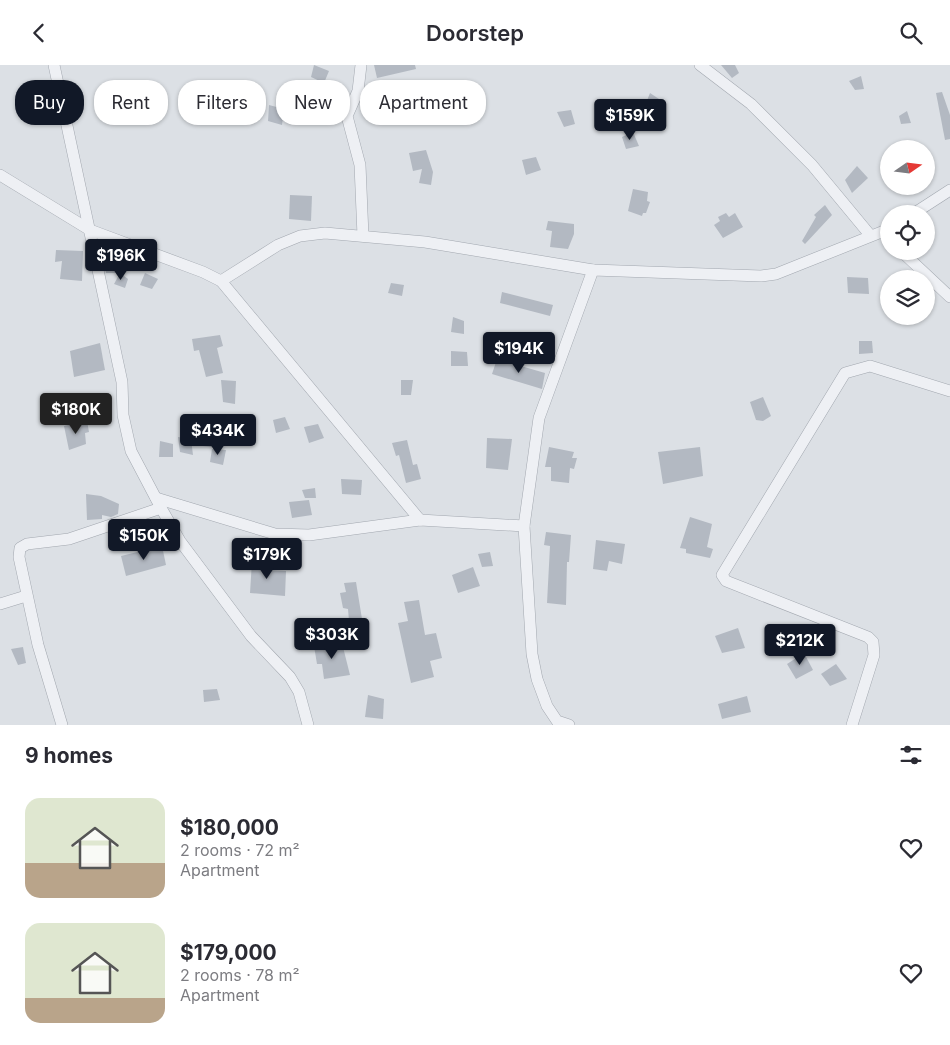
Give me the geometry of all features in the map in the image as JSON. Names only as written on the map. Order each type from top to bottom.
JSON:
[{"type":"street","points":[[54,65],[122,382],[122,415],[131,451],[180,541],[251,636],[290,677],[299,692],[308,725]]},
{"type":"street","points":[[361,65],[358,91],[347,115],[360,165],[364,236]]},
{"type":"street","points":[[700,65],[758,111],[880,232]]},
{"type":"street","points":[[0,175],[90,230],[203,271],[221,281],[420,521]]},
{"type":"street","points":[[927,205],[950,190]]},
{"type":"street","points":[[221,281],[278,245],[300,236],[325,233],[425,242],[514,255],[593,270],[761,276],[776,274],[880,235]]},
{"type":"street","points":[[911,260],[950,297]]},
{"type":"street","points":[[569,725],[557,721],[548,706],[538,679],[532,654],[524,526],[539,418],[593,270]]},
{"type":"street","points":[[852,725],[874,655],[873,642],[868,637],[726,581],[722,575],[845,373],[870,366],[950,391]]},
{"type":"street","points":[[62,725],[38,645],[26,596],[19,557],[20,548],[27,544],[69,539],[159,503],[275,534],[308,535],[420,521],[524,526]]},
{"type":"street","points":[[0,604],[26,596]]},
{"type":"building","points":[[314,65],[329,71],[325,80],[318,80],[311,77]]},
{"type":"building","points":[[374,65],[415,65],[416,69],[377,78]]},
{"type":"building","points":[[721,65],[735,65],[739,73],[732,78]]},
{"type":"building","points":[[861,76],[864,89],[855,90],[849,81]]},
{"type":"building","points":[[942,92],[950,115],[950,139],[945,140],[936,93]]},
{"type":"building","points":[[650,93],[662,101],[656,108],[646,103]]},
{"type":"building","points":[[269,105],[276,107],[276,123],[268,121]]},
{"type":"building","points":[[571,110],[575,124],[564,127],[557,112]]},
{"type":"building","points":[[907,111],[911,123],[901,124],[899,116]]},
{"type":"building","points":[[633,132],[639,146],[626,149],[622,137]]},
{"type":"building","points":[[426,150],[433,172],[431,185],[419,183],[422,169],[413,171],[409,153]]},
{"type":"building","points":[[536,157],[541,170],[526,175],[522,160]]},
{"type":"building","points":[[857,166],[868,178],[852,193],[845,180]]},
{"type":"building","points":[[633,189],[648,192],[647,201],[650,202],[646,213],[643,213],[642,216],[628,211]]},
{"type":"building","points":[[290,195],[312,196],[311,221],[289,219]]},
{"type":"building","points":[[825,205],[832,215],[805,244],[802,241],[816,217],[814,215]]},
{"type":"building","points":[[726,213],[729,217],[735,213],[743,227],[723,238],[714,225],[720,221],[718,217]]},
{"type":"building","points":[[548,221],[574,224],[574,234],[568,249],[550,247],[552,231],[546,230]]},
{"type":"building","points":[[56,250],[83,251],[82,281],[60,279],[62,261],[55,262]]},
{"type":"building","points":[[103,254],[115,254],[117,273],[106,273]]},
{"type":"building","points":[[120,273],[128,279],[125,288],[114,284]]},
{"type":"building","points":[[145,273],[158,279],[152,289],[140,285]]},
{"type":"building","points":[[847,277],[868,278],[869,294],[848,293]]},
{"type":"building","points":[[391,283],[404,285],[402,296],[388,293]]},
{"type":"building","points":[[502,292],[553,305],[550,316],[500,303]]},
{"type":"building","points":[[453,317],[464,321],[464,334],[451,332]]},
{"type":"building","points":[[220,335],[223,346],[217,348],[223,373],[206,377],[199,350],[194,351],[192,339]]},
{"type":"building","points":[[859,341],[872,341],[873,353],[859,354]]},
{"type":"building","points":[[100,343],[105,370],[74,377],[70,351]]},
{"type":"building","points":[[451,351],[467,352],[468,366],[451,366]]},
{"type":"building","points":[[497,359],[545,373],[542,389],[492,374]]},
{"type":"building","points":[[221,380],[236,381],[235,404],[223,402]]},
{"type":"building","points":[[401,380],[413,380],[411,395],[401,395]]},
{"type":"building","points":[[763,397],[771,416],[763,421],[756,420],[750,402]]},
{"type":"building","points":[[285,417],[290,429],[276,433],[273,420]]},
{"type":"building","points":[[87,421],[89,432],[85,433],[86,444],[69,450],[64,426]]},
{"type":"building","points":[[318,424],[324,438],[309,443],[304,427]]},
{"type":"building","points":[[204,435],[215,436],[213,447],[203,446]]},
{"type":"building","points":[[178,437],[191,439],[193,455],[180,452]]},
{"type":"building","points":[[487,438],[512,439],[508,470],[486,468]]},
{"type":"building","points":[[407,440],[413,465],[417,464],[421,479],[406,483],[399,455],[396,456],[392,443]]},
{"type":"building","points":[[160,441],[173,444],[173,457],[159,457]]},
{"type":"building","points":[[549,447],[574,452],[572,458],[577,458],[574,469],[570,468],[569,483],[551,481],[551,467],[545,467]]},
{"type":"building","points":[[700,447],[703,476],[663,484],[658,452]]},
{"type":"building","points":[[212,449],[226,450],[223,465],[210,462]]},
{"type":"building","points":[[341,479],[362,480],[361,495],[342,494]]},
{"type":"building","points":[[315,488],[316,498],[305,498],[302,490]]},
{"type":"building","points":[[86,494],[101,496],[119,504],[118,514],[111,517],[102,515],[102,519],[87,520]]},
{"type":"building","points":[[309,500],[312,515],[292,518],[289,502]]},
{"type":"building","points":[[690,517],[712,524],[707,547],[713,549],[710,558],[686,553],[686,549],[680,548]]},
{"type":"building","points":[[546,532],[571,535],[569,562],[567,562],[566,605],[547,603],[550,546],[544,545]]},
{"type":"building","points":[[596,540],[625,544],[622,564],[609,561],[607,571],[593,569]]},
{"type":"building","points":[[162,546],[166,565],[126,576],[121,556]]},
{"type":"building","points":[[490,552],[493,566],[482,567],[478,554]]},
{"type":"building","points":[[252,561],[267,563],[267,570],[286,571],[285,596],[250,593]]},
{"type":"building","points":[[473,567],[480,586],[458,593],[452,575]]},
{"type":"building","points":[[356,582],[362,619],[349,621],[348,609],[343,608],[340,593],[346,592],[344,583]]},
{"type":"building","points":[[419,600],[425,635],[436,633],[442,658],[430,661],[434,677],[411,683],[398,623],[408,621],[404,602]]},
{"type":"building","points":[[738,628],[745,648],[722,653],[715,636]]},
{"type":"building","points":[[342,643],[350,675],[324,679],[322,664],[317,664],[314,646]]},
{"type":"building","points":[[23,647],[26,663],[18,665],[11,649]]},
{"type":"building","points":[[804,653],[813,670],[796,679],[787,664]]},
{"type":"building","points":[[836,664],[847,679],[830,686],[821,674]]},
{"type":"building","points":[[217,689],[220,700],[204,702],[203,690]]},
{"type":"building","points":[[368,695],[384,699],[383,719],[365,717]]},
{"type":"building","points":[[747,696],[751,712],[722,719],[718,704]]}]
